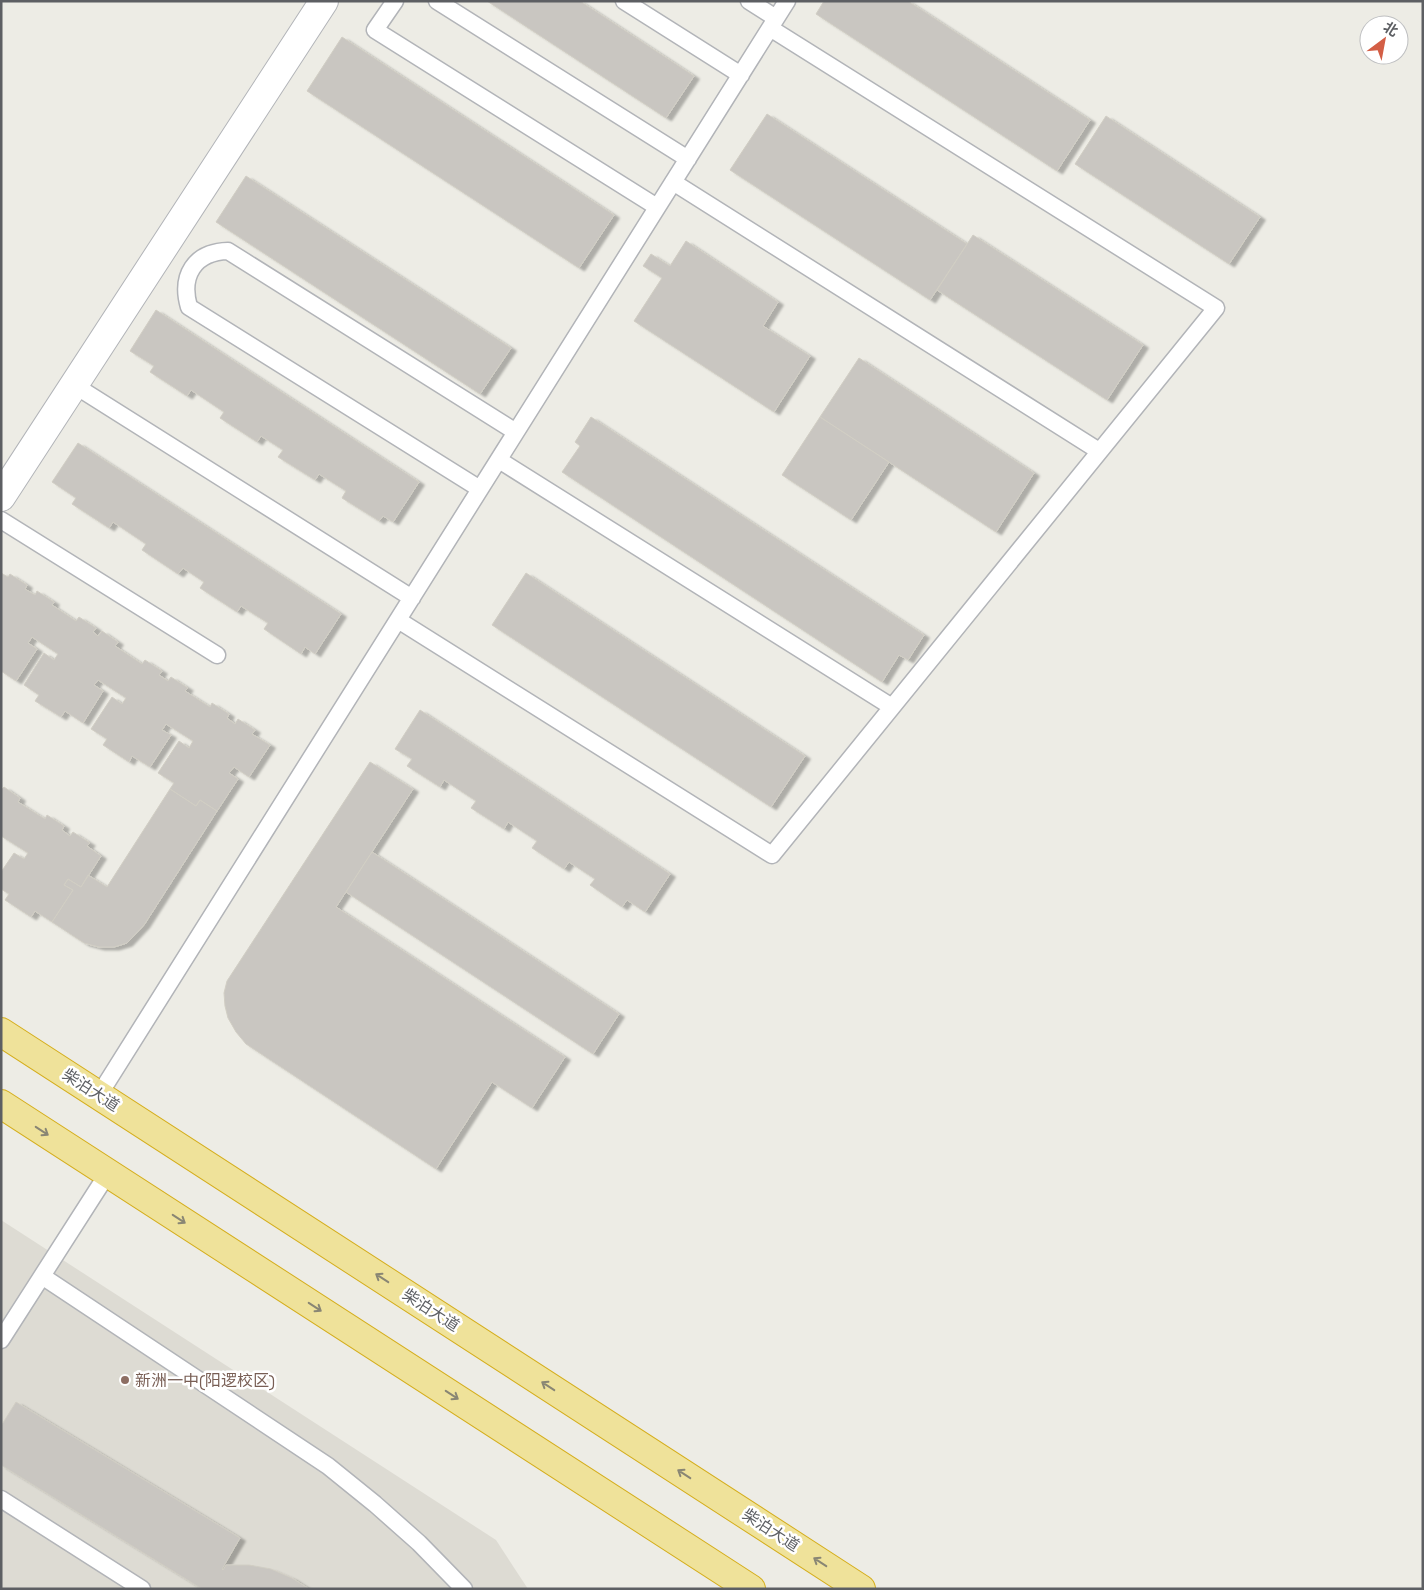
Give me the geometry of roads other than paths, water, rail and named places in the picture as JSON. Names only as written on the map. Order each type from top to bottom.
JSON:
[{"type":"highway","name":"柴泊大道","points":[[1,1032],[861,1589]]},
{"type":"highway","points":[[1,1104],[751,1589]]},
{"type":"street","points":[[1,497],[324,1]]},
{"type":"lane","points":[[395,1],[375,30],[657,208]]},
{"type":"lane","points":[[437,1],[688,159]]},
{"type":"lane","points":[[624,1],[741,74]]},
{"type":"lane","points":[[398,620],[772,855],[1216,308],[773,23],[749,1]]},
{"type":"lane","points":[[99,1095],[787,1]]},
{"type":"lane","points":[[673,182],[1099,451]]},
{"type":"lane","points":[[480,489],[190,307],[186,294],[191,270],[208,254],[228,251],[516,432]]},
{"type":"lane","points":[[74,385],[412,598]]},
{"type":"lane","points":[[499,460],[892,707]]},
{"type":"lane","points":[[1,520],[217,655]]},
{"type":"lane","points":[[1,1340],[108,1173]]},
{"type":"lane","points":[[42,1276],[328,1466],[419,1543],[464,1589]]},
{"type":"lane","points":[[1,1499],[142,1589]]},
{"type":"place","name":"新洲一中(阳逻校区)","points":[[125,1380]]}]
